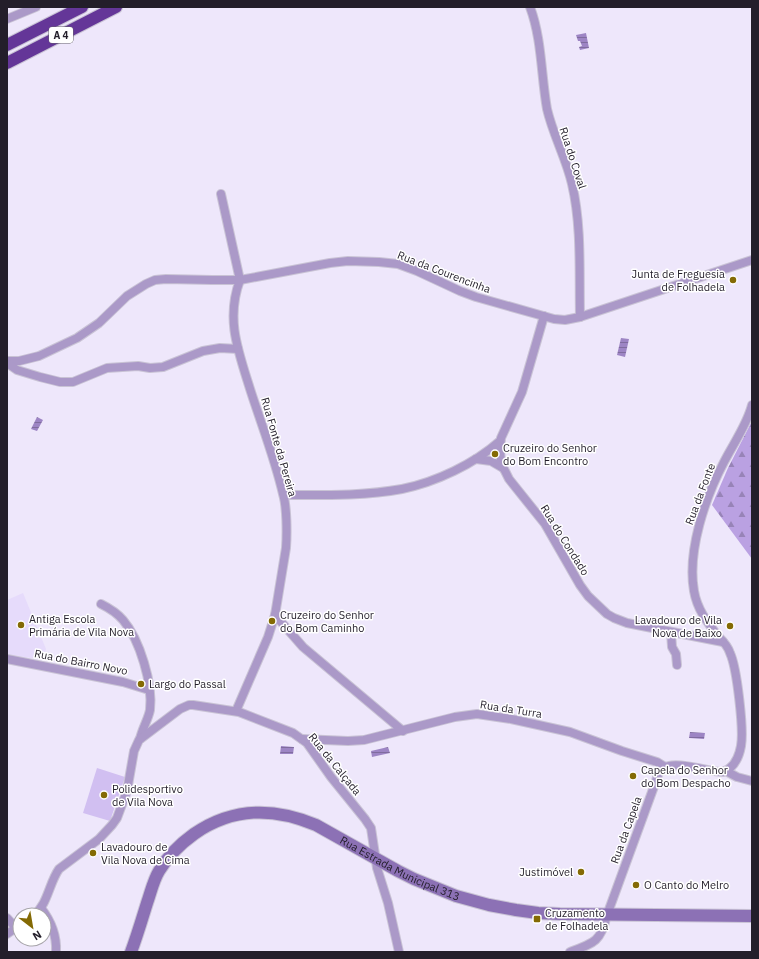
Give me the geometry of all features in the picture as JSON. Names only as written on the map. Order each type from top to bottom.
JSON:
[{"type":"highway","name":"A 4","points":[[7,45],[82,7]]},
{"type":"highway","name":"A 4","points":[[7,63],[116,7]]},
{"type":"main road","name":"Rua Estrada Municipal 313","points":[[131,952],[152,886],[166,860],[185,841],[205,827],[235,815],[256,812],[292,816],[316,825],[414,879],[456,896],[489,905],[538,913],[752,916]]},
{"type":"street","points":[[7,19],[36,7]]},
{"type":"street","name":"Rua do Coval","points":[[530,7],[536,33],[548,110],[553,130],[570,178],[574,197],[578,229],[580,317]]},
{"type":"street","points":[[222,194],[240,280]]},
{"type":"street","name":"Rua da Courencinha","points":[[7,362],[19,361],[38,356],[77,338],[99,323],[127,296],[155,280],[240,280],[330,263],[389,263],[412,269],[470,295],[559,320],[580,317],[752,260]]},
{"type":"street","name":"Rua Fonte da Pereira","points":[[236,711],[268,636],[275,615],[286,548],[284,495],[238,349],[233,324],[233,309],[236,291],[240,280]]},
{"type":"street","name":"Rua do Condado","points":[[544,316],[522,392],[500,442],[500,454],[503,468],[511,483],[545,524],[580,585],[602,610],[620,621],[723,642]]},
{"type":"street","points":[[7,362],[17,370],[40,377],[60,382],[73,382],[107,368],[138,366],[150,368],[163,367],[203,351],[220,348],[238,349]]},
{"type":"street","name":"Rua da Fonte","points":[[726,771],[732,767],[736,761],[741,748],[742,738],[738,688],[732,657],[723,642],[706,620],[699,607],[694,591],[694,558],[702,514],[723,465],[740,433],[752,405]]},
{"type":"street","points":[[284,495],[364,493],[402,489],[448,474],[476,459],[500,442]]},
{"type":"street","points":[[476,459],[491,461],[503,468]]},
{"type":"street","points":[[41,907],[54,875],[59,869],[99,839],[117,818],[127,791],[134,751],[149,713],[149,690],[144,664],[133,635],[129,627],[117,614],[101,604]]},
{"type":"street","points":[[275,615],[302,647],[403,731]]},
{"type":"street","points":[[671,632],[672,647],[676,654],[677,665]]},
{"type":"street","name":"Rua do Bairro Novo","points":[[7,659],[123,682],[149,690]]},
{"type":"street","name":"Rua da Calçada","points":[[139,740],[175,712],[189,705],[236,711],[293,733],[302,739],[315,753],[331,777],[368,822],[373,836],[374,856],[388,903],[398,952]]},
{"type":"street","name":"Rua da Turra","points":[[302,739],[356,741],[371,739],[455,716],[477,714],[511,719],[570,732],[657,762],[665,767]]},
{"type":"street","points":[[665,767],[674,765],[720,772],[726,771],[737,777],[752,781]]},
{"type":"street","name":"Rua da Capela","points":[[570,952],[591,943],[598,938],[604,927],[607,915],[656,781],[661,770],[665,767]]},
{"type":"street","points":[[52,926],[56,939],[56,952]]},
{"type":"shaded area","points":[[586,33],[589,48],[580,50],[579,47],[582,46],[576,35]]},
{"type":"shaded area","points":[[621,338],[629,339],[625,357],[617,355]]},
{"type":"shaded area","points":[[37,417],[43,420],[37,431],[31,429]]},
{"type":"shaded area","name":"Antiga Escola Primária de Vila Nova","points":[[23,593],[46,649],[42,660],[7,654],[7,600]]},
{"type":"shaded area","points":[[690,732],[705,733],[704,739],[689,738]]},
{"type":"shaded area","points":[[281,746],[294,747],[293,754],[280,754]]},
{"type":"shaded area","points":[[388,747],[390,753],[372,757],[371,751]]},
{"type":"shaded area","name":"Polidesportivo de Vila Nova","points":[[97,768],[125,777],[110,821],[83,813]]},
{"type":"green space","points":[[752,421],[752,559],[712,505],[728,468]]},
{"type":"place","name":"Junta de Freguesia de Folhadela","points":[[733,280]]},
{"type":"place","name":"Cruzeiro do Senhor do Bom Encontro","points":[[495,454]]},
{"type":"place","name":"Cruzeiro do Senhor do Bom Caminho","points":[[272,621]]},
{"type":"place","name":"Antiga Escola Primária de Vila Nova","points":[[21,625]]},
{"type":"place","name":"Lavadouro de Vila Nova de Baixo","points":[[730,626]]},
{"type":"place","name":"Largo do Passal","points":[[141,684]]},
{"type":"place","name":"Capela do Senhor do Bom Despacho","points":[[633,776]]},
{"type":"place","name":"Polidesportivo de Vila Nova","points":[[104,795]]},
{"type":"place","name":"Lavadouro de Vila Nova de Cima","points":[[93,853]]},
{"type":"place","name":"Justimóvel","points":[[581,872]]},
{"type":"place","name":"O Canto do Melro","points":[[636,885]]},
{"type":"place","name":"Cruzamento de Folhadela","points":[[537,919]]}]
